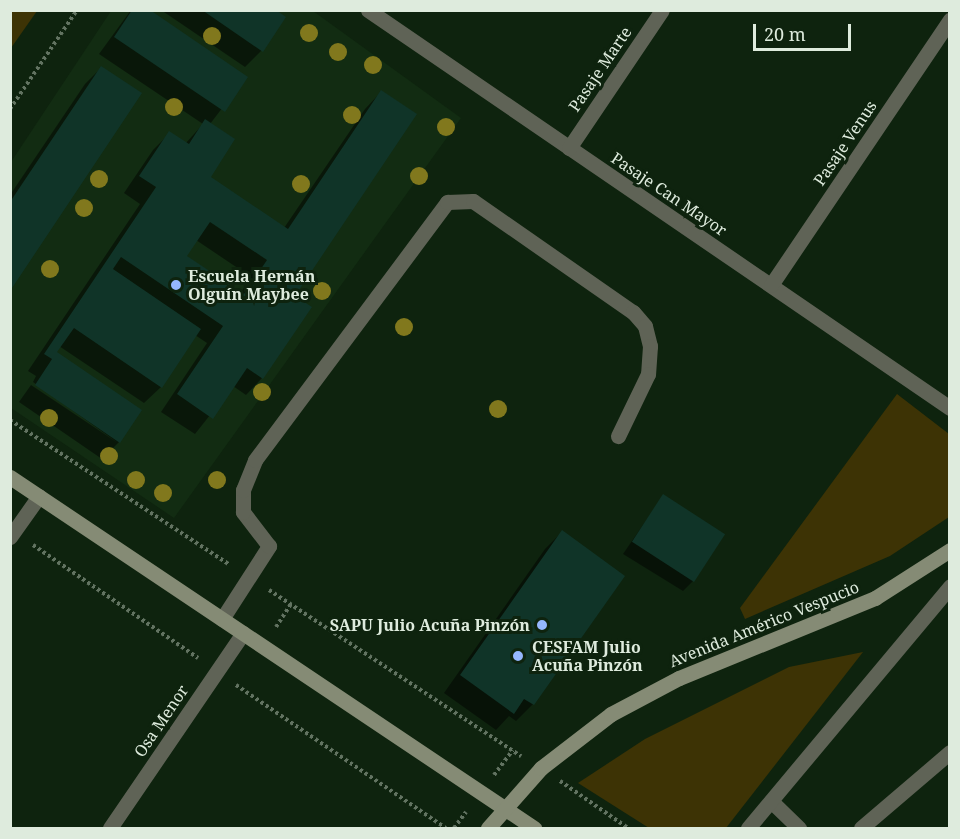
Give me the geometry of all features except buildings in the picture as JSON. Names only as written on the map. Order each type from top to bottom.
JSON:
[{"type":"main road","points":[[10,477],[534,828]]},
{"type":"main road","name":"Avenida Américo Vespucio","points":[[488,828],[541,768],[579,737],[646,694],[875,598],[950,550]]},
{"type":"street","name":"Pasaje Marte","points":[[569,148],[662,10]]},
{"type":"street","name":"Pasaje Can Mayor","points":[[370,11],[950,408]]},
{"type":"street","name":"Pasaje Venus","points":[[771,285],[950,20]]},
{"type":"street","points":[[222,619],[269,546],[243,512],[243,490],[255,460],[447,202],[473,201],[633,312],[645,326],[650,346],[648,374],[618,436]]},
{"type":"street","points":[[10,537],[39,496]]},
{"type":"street","points":[[748,828],[950,586]]},
{"type":"street","name":"Osa Menor","points":[[110,828],[243,633]]},
{"type":"street","points":[[861,828],[950,752]]},
{"type":"street","points":[[771,801],[800,828]]},
{"type":"path","points":[[10,109],[77,10]]},
{"type":"path","points":[[10,429],[13,421],[541,768],[628,828]]},
{"type":"shaded area","points":[[10,11],[37,11],[11,48]]},
{"type":"shaded area","name":"Escuela Hernán Olguín Maybee","points":[[111,11],[313,11],[461,118],[174,518],[11,408],[11,162]]},
{"type":"shaded area","points":[[897,394],[949,434],[949,517],[890,556],[745,619],[740,608]]},
{"type":"shaded area","points":[[863,652],[726,828],[649,828],[578,783],[645,739],[789,667]]},
{"type":"place","name":"Escuela Hernán Olguín Maybee","points":[[176,285]]},
{"type":"place","name":"SAPU Julio Acuña Pinzón","points":[[542,625]]},
{"type":"place","name":"CESFAM Julio Acuña Pinzón","points":[[518,656]]}]
